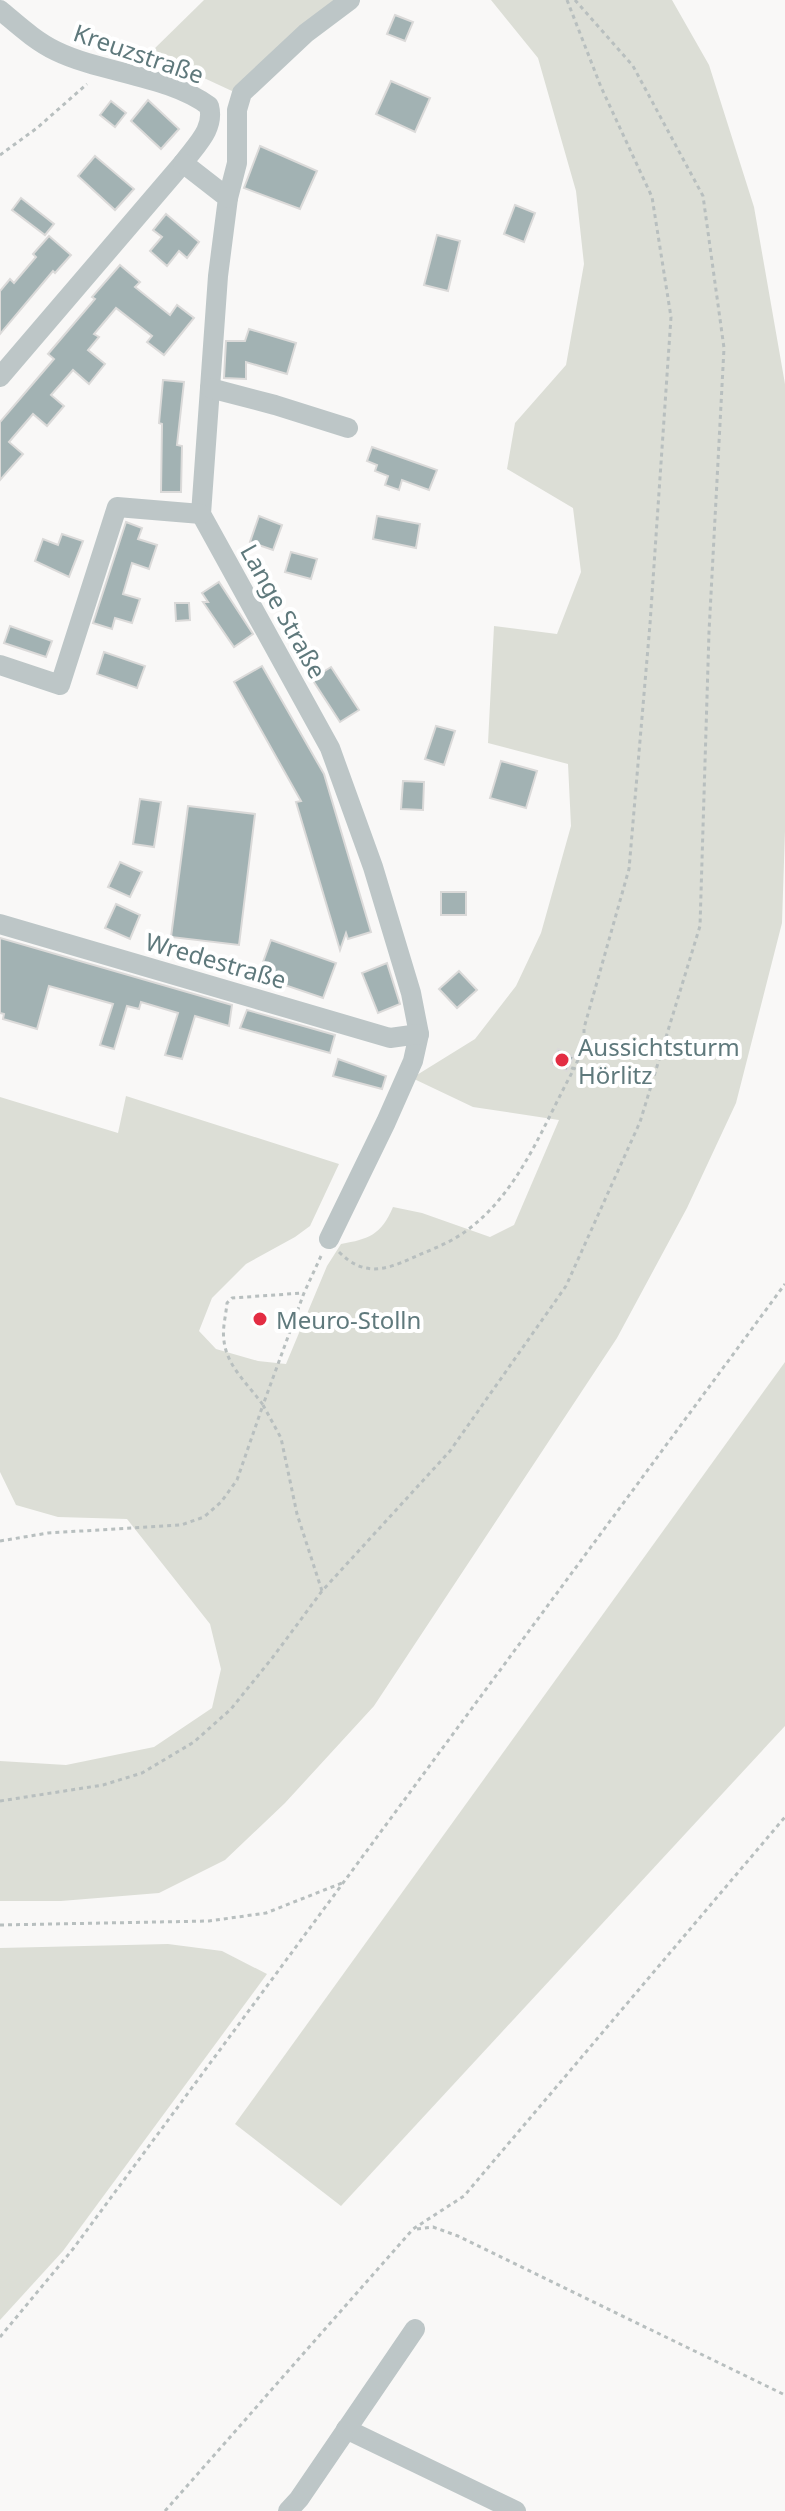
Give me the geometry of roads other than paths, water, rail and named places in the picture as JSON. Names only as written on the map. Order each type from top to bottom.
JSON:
[{"type":"street","points":[[0,8],[3,0]]},
{"type":"street","points":[[0,665],[60,685],[117,507],[201,514],[218,276],[228,198],[237,163],[237,110],[242,93],[306,33],[350,0]]},
{"type":"street","name":"Kreuzstraße","points":[[0,8],[29,34],[56,51],[177,88],[209,106],[209,128],[183,163]]},
{"type":"street","points":[[0,377],[183,163],[228,198]]},
{"type":"street","points":[[210,388],[348,428]]},
{"type":"street","name":"Lange Straße","points":[[201,514],[330,748],[373,867],[411,993],[419,1034]]},
{"type":"street","name":"Wredestraße","points":[[0,924],[390,1038],[419,1034]]},
{"type":"street","points":[[329,1239],[407,1073],[419,1034]]},
{"type":"street","points":[[288,2511],[415,2329]]},
{"type":"street","points":[[346,2429],[516,2511]]},
{"type":"place","name":"Aussichtsturm Hörlitz","points":[[562,1060]]},
{"type":"place","name":"Meuro-Stolln","points":[[260,1319]]}]
